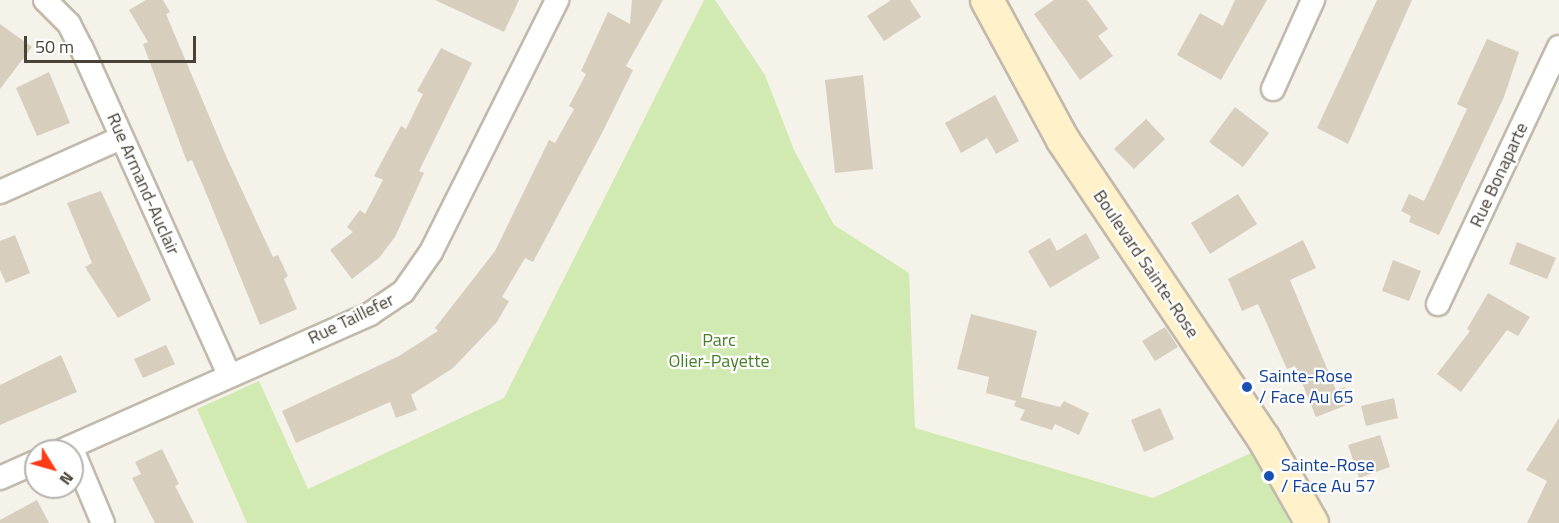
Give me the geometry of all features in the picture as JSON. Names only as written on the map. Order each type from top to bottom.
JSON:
[{"type":"street","name":"Rue Armand-Auclair","points":[[45,0],[76,36],[229,375]]},
{"type":"street","name":"Rue Taillefer","points":[[84,441],[370,314],[412,283],[557,0]]},
{"type":"street","name":"Boulevard Sainte-Rose","points":[[987,0],[1063,140],[1264,439],[1312,523]]},
{"type":"street","points":[[1273,89],[1313,0]]},
{"type":"street","name":"Rue Bonaparte","points":[[1438,304],[1559,47]]},
{"type":"street","points":[[0,192],[121,138]]},
{"type":"street","points":[[0,478],[24,467]]},
{"type":"street","points":[[84,485],[103,523]]},
{"type":"green space","name":"Parc Olier-Payette","points":[[704,0],[715,0],[765,75],[794,150],[834,225],[909,273],[915,428],[1153,498],[1251,453],[1290,523],[247,523],[197,409],[259,381],[308,489],[504,398]]},
{"type":"building","points":[[146,0],[163,0],[170,12],[166,14],[226,156],[273,257],[278,255],[288,276],[284,279],[297,309],[260,325],[192,160],[187,162],[143,44],[148,42],[129,10]]},
{"type":"building","points":[[435,0],[519,0],[504,32]]},
{"type":"building","points":[[632,0],[663,0],[626,66],[633,70],[602,133],[533,262],[525,258],[502,297],[509,301],[497,322],[453,368],[411,395],[417,410],[396,418],[390,402],[296,443],[282,411],[399,356],[438,331],[435,328],[495,251],[549,140],[555,143],[574,109],[569,106],[586,74],[581,71],[608,12],[630,24]]},
{"type":"building","points":[[891,0],[910,0],[921,17],[884,41],[867,16]]},
{"type":"building","points":[[1054,0],[1087,0],[1108,29],[1098,36],[1113,56],[1080,80],[1034,14]]},
{"type":"building","points":[[1235,0],[1267,0],[1221,80],[1177,55],[1200,13],[1223,26]]},
{"type":"building","points":[[1377,0],[1412,0],[1348,144],[1317,128]]},
{"type":"building","points":[[0,24],[32,47],[0,89]]},
{"type":"building","points":[[1487,39],[1519,52],[1504,97],[1439,235],[1409,222],[1411,216],[1401,211],[1409,194],[1424,201],[1467,109],[1457,104]]},
{"type":"building","points":[[441,48],[472,63],[419,171],[424,173],[395,237],[379,258],[352,279],[330,250],[353,232],[347,227],[360,210],[365,214],[383,180],[374,176],[401,126],[406,129],[423,94],[417,91]]},
{"type":"building","points":[[49,72],[70,123],[37,136],[16,88]]},
{"type":"building","points":[[863,75],[873,169],[835,173],[825,80]]},
{"type":"building","points":[[995,95],[1019,141],[996,154],[987,138],[961,153],[945,123]]},
{"type":"building","points":[[1235,107],[1269,133],[1243,167],[1209,142]]},
{"type":"building","points":[[1146,119],[1165,139],[1134,169],[1114,149]]},
{"type":"building","points":[[101,191],[151,300],[118,318],[85,267],[92,263],[67,203]]},
{"type":"building","points":[[1238,194],[1257,224],[1210,254],[1191,223]]},
{"type":"building","points":[[1086,233],[1100,258],[1050,288],[1028,251],[1050,238],[1057,251]]},
{"type":"building","points":[[15,235],[30,273],[6,283],[0,270],[0,241]]},
{"type":"building","points":[[1303,240],[1316,268],[1290,280],[1336,390],[1345,387],[1352,403],[1316,417],[1295,366],[1287,369],[1258,304],[1242,311],[1228,279]]},
{"type":"building","points":[[1517,242],[1556,258],[1547,279],[1509,264]]},
{"type":"building","points":[[1393,260],[1421,271],[1409,301],[1382,291]]},
{"type":"building","points":[[1488,293],[1530,317],[1518,336],[1507,330],[1461,392],[1437,374],[1470,331],[1467,329]]},
{"type":"building","points":[[971,314],[1037,331],[1021,397],[1060,407],[1064,401],[1089,413],[1079,435],[1055,424],[1052,430],[1020,420],[1025,410],[1014,406],[1016,401],[986,393],[989,377],[957,369]]},
{"type":"building","points":[[1165,327],[1178,347],[1155,361],[1142,341]]},
{"type":"building","points":[[166,345],[175,364],[143,378],[134,359]]},
{"type":"building","points":[[61,355],[77,392],[0,425],[0,385]]},
{"type":"building","points":[[1394,398],[1398,418],[1366,426],[1361,406]]},
{"type":"building","points":[[1160,408],[1174,439],[1144,452],[1131,420]]},
{"type":"building","points":[[1559,418],[1559,523],[1527,523],[1547,481],[1526,470]]},
{"type":"building","points":[[1380,435],[1390,467],[1359,478],[1348,445]]},
{"type":"building","points":[[162,449],[179,484],[175,486],[194,523],[155,523],[132,478],[141,474],[135,462]]},
{"type":"building","points":[[37,500],[49,523],[0,523],[0,520]]},
{"type":"place","name":"Sainte-Rose / Face Au 65","points":[[1247,387]]},
{"type":"place","name":"Sainte-Rose / Face Au 57","points":[[1269,476]]}]
